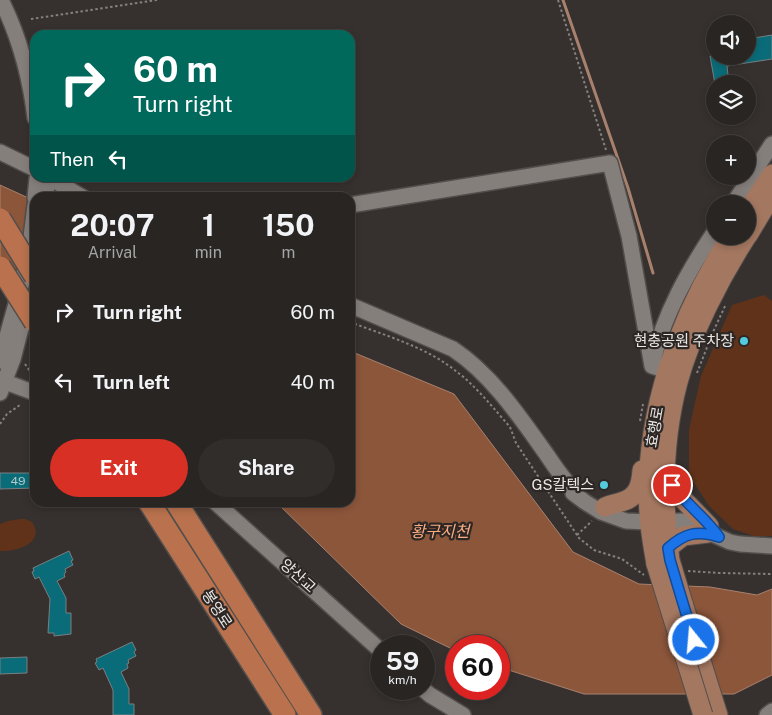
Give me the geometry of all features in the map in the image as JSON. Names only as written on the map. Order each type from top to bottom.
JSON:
[{"type":"highway","points":[[0,219],[30,268]]},
{"type":"highway","points":[[0,267],[30,314]]},
{"type":"highway","name":"봉영로","points":[[152,507],[285,715]]},
{"type":"highway","name":"봉영로","points":[[179,507],[310,715]]},
{"type":"main road","name":"효행로","points":[[756,210],[772,174]]},
{"type":"main road","name":"효행로","points":[[756,217],[772,195]]},
{"type":"main road","name":"효행로","points":[[713,714],[666,563],[650,456],[660,368],[725,245]]},
{"type":"main road","name":"효행로","points":[[658,518],[666,471],[669,428],[679,380],[709,304],[739,245]]},
{"type":"main road","points":[[654,428],[659,438],[657,468],[661,471],[666,471],[678,494],[712,532]]},
{"type":"main road","points":[[603,509],[612,503],[622,502],[636,495],[645,462],[650,456]]},
{"type":"main road","points":[[666,563],[683,536],[712,532]]},
{"type":"street","points":[[1,0],[30,64]]},
{"type":"street","points":[[12,0],[25,29],[30,60]]},
{"type":"street","points":[[739,195],[772,144]]},
{"type":"street","points":[[0,152],[30,167]]},
{"type":"street","points":[[355,204],[610,164],[660,368]]},
{"type":"street","points":[[56,182],[74,192]]},
{"type":"street","points":[[30,239],[2,385],[30,392]]},
{"type":"street","points":[[660,368],[658,344],[686,278],[706,245]]},
{"type":"street","points":[[0,361],[10,349],[30,283]]},
{"type":"street","points":[[355,307],[453,349],[466,358],[512,406],[573,489],[577,489],[603,509],[634,516],[683,521],[740,544],[772,546]]},
{"type":"street","name":"양산교","points":[[221,507],[370,641]]},
{"type":"street","points":[[435,698],[463,715]]},
{"type":"street","points":[[767,715],[772,711]]},
{"type":"path","points":[[31,19],[157,0]]},
{"type":"path","points":[[558,0],[610,164]]},
{"type":"path","points":[[697,373],[729,296]]},
{"type":"path","points":[[355,324],[441,360],[458,372],[515,432]]},
{"type":"path","points":[[25,364],[30,371]]},
{"type":"path","points":[[0,424],[8,414],[20,406]]},
{"type":"path","points":[[510,427],[516,443],[577,535],[584,544],[594,550],[622,559],[643,575],[666,563],[718,573],[772,574]]},
{"type":"path","points":[[577,535],[603,509]]},
{"type":"shaded area","points":[[764,295],[772,301],[772,536],[754,536],[733,529],[709,506],[689,475],[689,430],[701,376],[732,305]]},
{"type":"shaded area","points":[[20,519],[32,522],[35,536],[32,541],[21,548],[0,551],[0,524]]},
{"type":"water","points":[[0,185],[30,199],[30,300],[0,285]]},
{"type":"water","name":"황구지천","points":[[355,353],[454,394],[573,552],[639,584],[710,587],[757,595],[772,589],[772,675],[734,694],[584,694],[510,670],[510,635],[445,635],[445,646],[435,641],[435,635],[423,635],[401,624],[281,507],[355,507]]},
{"type":"building","points":[[772,35],[772,59],[756,61],[756,38]]},
{"type":"building","points":[[712,65],[733,65],[727,66],[728,75],[713,75]]},
{"type":"building","points":[[0,473],[30,473],[30,488],[0,489]]},
{"type":"building","points":[[69,551],[73,565],[65,569],[65,577],[57,581],[66,598],[66,613],[71,613],[71,634],[54,636],[54,633],[48,633],[50,599],[39,577],[35,579],[32,572],[34,571],[33,568]]},
{"type":"building","points":[[132,642],[136,650],[134,652],[136,656],[128,660],[128,668],[121,672],[129,689],[129,704],[134,704],[134,715],[113,715],[113,690],[103,668],[99,670],[95,663],[97,662],[96,659]]},
{"type":"building","points":[[27,657],[27,673],[0,674],[0,658]]},
{"type":"waterway","points":[[563,0],[628,188],[653,273]]},
{"type":"place","name":"현충공원 주차장","points":[[744,341]]},
{"type":"place","name":"GS칼텍스","points":[[604,485]]},
{"type":"route","points":[[672,485],[719,537],[708,533],[690,534],[678,539],[668,548],[694,640]]}]
